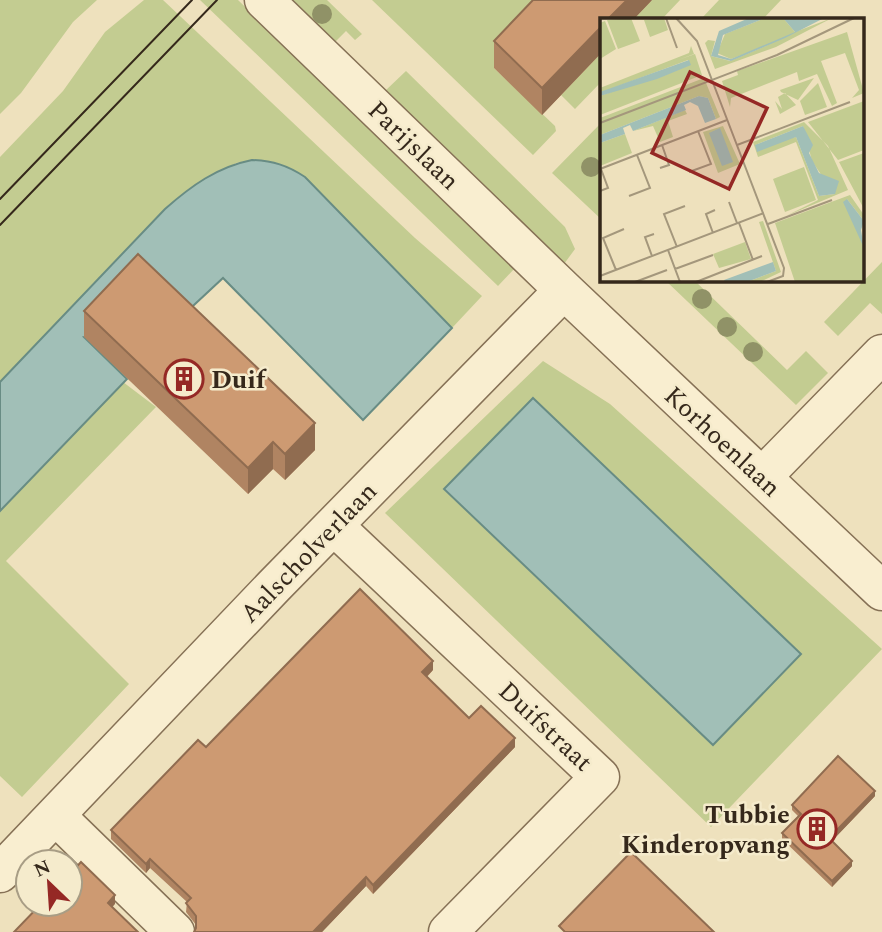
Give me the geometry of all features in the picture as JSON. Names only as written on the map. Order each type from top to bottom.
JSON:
[{"type":"street","name":"Parijslaan","points":[[264,0],[564,290]]},
{"type":"street","name":"Korhoenlaan","points":[[564,290],[882,591]]},
{"type":"street","name":"Aalscholverlaan","points":[[0,873],[564,290]]},
{"type":"street","points":[[762,477],[882,354]]},
{"type":"street","name":"Duifstraat","points":[[334,526],[600,777],[449,932]]},
{"type":"street","points":[[55,817],[175,932]]},
{"type":"green space","points":[[0,0],[97,0],[73,22],[21,93],[0,114]]},
{"type":"green space","points":[[144,0],[163,0],[415,238],[482,296],[452,328],[305,177],[268,161],[252,160],[236,163],[165,209],[0,382],[0,157],[63,91],[105,32]]},
{"type":"green space","points":[[200,0],[238,0],[515,268],[498,286]]},
{"type":"green space","points":[[288,0],[327,0],[362,34],[355,40],[346,31],[333,44]]},
{"type":"green space","points":[[372,0],[559,0],[494,68],[555,126],[556,131],[533,155]]},
{"type":"green space","points":[[652,0],[680,0],[663,18],[635,18]]},
{"type":"green space","points":[[719,0],[781,0],[764,18],[702,18]]},
{"type":"green space","points":[[600,54],[600,83],[575,109],[561,95]]},
{"type":"green space","points":[[406,71],[565,227],[575,249],[564,264],[385,91]]},
{"type":"green space","points":[[600,124],[600,218],[552,173]]},
{"type":"green space","points":[[882,262],[882,314],[870,303],[838,336],[824,322]]},
{"type":"green space","points":[[667,282],[696,282],[787,370],[806,351],[828,373],[796,405]]},
{"type":"green space","points":[[543,361],[610,404],[882,649],[711,827],[385,513]],"holes":[[[533,398],[800,654],[713,745],[444,490]]]},
{"type":"green space","points":[[123,382],[156,407],[6,561],[129,684],[22,797],[0,776],[0,511]]},
{"type":"water","points":[[252,160],[280,164],[305,177],[452,328],[363,420],[223,278],[180,318],[84,337],[127,379],[0,511],[0,382],[165,209],[205,179],[227,167]]},
{"type":"water","points":[[533,398],[801,654],[713,745],[444,489]]},
{"type":"building","points":[[533,0],[627,0],[609,18],[600,18],[600,28],[542,88],[494,41]]},
{"type":"building","name":"Duif","points":[[138,254],[315,423],[285,454],[273,442],[248,468],[84,311]]},
{"type":"building","points":[[360,589],[433,661],[422,672],[469,718],[481,706],[515,738],[373,885],[366,877],[313,932],[194,932],[196,916],[186,903],[191,898],[150,859],[146,864],[111,830],[198,740],[206,747]]},
{"type":"building","name":"Tubbie Kinderopvang","points":[[838,756],[875,791],[829,838],[852,861],[832,881],[782,833],[801,814],[792,805]]},
{"type":"building","points":[[631,852],[714,932],[565,932],[559,926]]},
{"type":"building","points":[[84,865],[115,895],[108,903],[138,932],[14,932],[28,918],[84,918]]},
{"type":"tram line","points":[[0,199],[192,0]]},
{"type":"tram line","points":[[0,225],[217,0]]},
{"type":"place","name":"Duif","points":[[184,379]]},
{"type":"place","name":"Tubbie Kinderopvang","points":[[817,829]]}]
